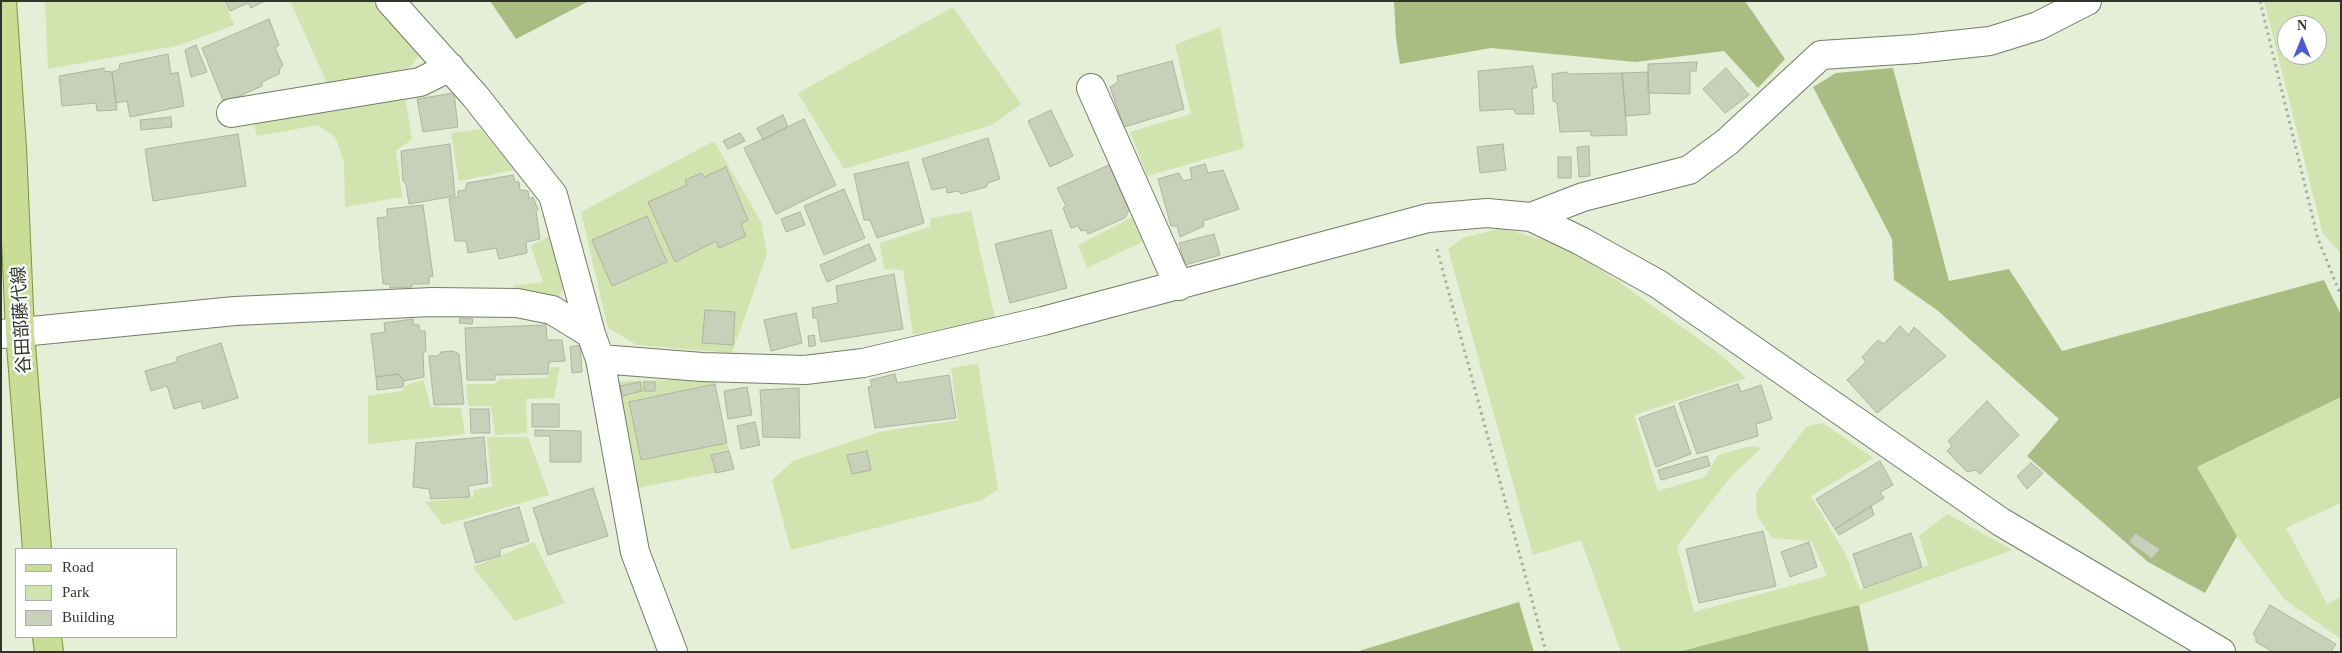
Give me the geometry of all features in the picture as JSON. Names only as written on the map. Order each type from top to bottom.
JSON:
[{"type":"main road","name":"谷田部藤代線","points":[[2,1],[12,148],[10,333],[37,548]]},
{"type":"main road","points":[[47,638],[49,652]]},
{"type":"street","points":[[390,1],[450,67],[553,195],[591,334],[600,359],[635,552],[672,652]]},
{"type":"street","points":[[1531,217],[1583,197],[1689,170],[1727,142],[1821,55],[1915,49],[1990,41],[2038,26],[2086,1]]},
{"type":"street","points":[[231,113],[420,82],[450,67]]},
{"type":"street","points":[[1090,88],[1179,286]]},
{"type":"street","points":[[600,359],[702,367],[805,370],[863,363],[1179,286],[1428,218],[1487,213],[1531,217],[1581,241],[1658,284],[2001,522],[2221,652]]},
{"type":"street","points":[[10,333],[235,311],[432,302],[517,304],[552,310],[591,334]]},
{"type":"path","points":[[2260,1],[2318,239],[2341,296]]},
{"type":"path","points":[[1428,218],[1546,652]]},
{"type":"green space","points":[[45,1],[224,1],[234,25],[180,45],[48,69]]},
{"type":"green space","points":[[290,1],[372,1],[419,56],[404,74],[327,83]]},
{"type":"green space","points":[[490,1],[589,1],[516,39]]},
{"type":"green space","points":[[1394,1],[1745,1],[1785,59],[1758,88],[1724,51],[1635,62],[1491,48],[1400,64],[1396,39]]},
{"type":"green space","points":[[2264,1],[2341,1],[2341,253],[2323,234],[2280,65],[2327,65],[2327,15],[2277,15],[2277,52]]},
{"type":"green space","points":[[953,7],[1021,104],[992,125],[844,169],[798,93]]},
{"type":"green space","points":[[1220,27],[1244,148],[1147,176],[1130,132],[1191,114],[1175,45]]},
{"type":"green space","points":[[1893,68],[1949,281],[2009,269],[2062,351],[2324,280],[2341,315],[2341,397],[2197,467],[2237,536],[2205,593],[2148,562],[2027,456],[2059,419],[1937,310],[1894,280],[1892,239],[1813,87],[1836,73]]},
{"type":"green space","points":[[405,96],[412,139],[396,151],[402,197],[345,207],[344,161],[335,137],[318,125],[257,136],[253,121]]},
{"type":"green space","points":[[481,129],[514,170],[459,181],[451,133]]},
{"type":"green space","points":[[714,141],[761,222],[767,254],[732,353],[637,345],[608,328],[581,212]]},
{"type":"green space","points":[[971,211],[995,318],[913,335],[903,270],[884,269],[880,243],[930,227],[931,218]]},
{"type":"green space","points":[[1137,215],[1144,241],[1087,268],[1078,245]]},
{"type":"green space","points":[[1501,228],[1562,245],[1615,279],[1721,355],[1746,378],[1634,415],[1658,491],[1705,477],[1718,455],[1751,446],[1762,448],[1732,475],[1677,546],[1694,612],[1827,576],[1811,541],[1772,538],[1757,515],[1756,493],[1806,427],[1823,423],[1873,458],[1811,496],[1846,555],[1860,590],[1928,565],[1919,536],[1947,514],[2013,550],[1859,605],[1678,652],[1621,652],[1581,540],[1533,555],[1448,249],[1463,238]]},
{"type":"green space","points":[[550,236],[563,288],[559,299],[514,293],[514,286],[543,282],[531,246]]},
{"type":"green space","points":[[978,364],[998,489],[983,500],[791,550],[772,480],[793,461],[879,432],[958,420],[951,368]]},
{"type":"green space","points":[[551,367],[560,367],[554,398],[526,399],[527,433],[495,435],[491,406],[468,406],[466,384],[495,384],[500,379],[547,378]]},
{"type":"green space","points":[[715,379],[715,384],[629,402],[641,460],[727,443],[734,469],[637,488],[619,381]]},
{"type":"green space","points":[[423,380],[431,407],[461,408],[465,434],[368,444],[368,396],[402,391],[406,385]]},
{"type":"green space","points":[[2341,397],[2341,503],[2286,528],[2327,604],[2341,597],[2341,639],[2284,599],[2237,536],[2197,467]]},
{"type":"green space","points":[[487,437],[528,437],[549,495],[443,525],[425,502],[474,497],[473,490],[492,487]]},
{"type":"green space","points":[[534,542],[565,603],[515,621],[473,567]]},
{"type":"green space","points":[[1519,602],[1534,652],[1356,652]]},
{"type":"green space","points":[[1859,605],[1869,652],[1678,652],[1842,609]]},
{"type":"building","points":[[225,1],[263,2],[251,8],[248,3],[230,11]]},
{"type":"building","points":[[269,19],[279,45],[275,48],[283,65],[280,68],[279,74],[262,82],[262,86],[224,103],[202,48]]},
{"type":"building","points":[[196,45],[207,72],[191,77],[185,50]]},
{"type":"building","points":[[168,54],[171,74],[178,72],[184,106],[130,117],[127,101],[116,103],[112,72],[119,69],[120,64]]},
{"type":"building","points":[[1172,61],[1184,109],[1124,127],[1110,87],[1118,82],[1117,76]]},
{"type":"building","points":[[1697,62],[1696,71],[1690,71],[1690,94],[1648,93],[1648,64]]},
{"type":"building","points":[[1533,66],[1537,88],[1532,88],[1534,114],[1516,114],[1513,109],[1480,111],[1478,71]]},
{"type":"building","points":[[104,68],[104,71],[112,72],[117,110],[97,111],[96,103],[62,106],[59,76]]},
{"type":"building","points":[[1726,68],[1749,95],[1725,113],[1703,89]]},
{"type":"building","points":[[1566,72],[1569,74],[1622,73],[1627,135],[1591,136],[1591,131],[1560,132],[1557,103],[1553,101],[1552,74]]},
{"type":"building","points":[[1648,72],[1650,114],[1626,116],[1622,73]]},
{"type":"building","points":[[454,93],[458,127],[423,132],[417,99]]},
{"type":"building","points":[[1051,110],[1073,156],[1050,167],[1028,121]]},
{"type":"building","points":[[783,115],[788,127],[763,140],[757,128]]},
{"type":"building","points":[[171,117],[172,127],[141,130],[140,120]]},
{"type":"building","points":[[804,119],[836,185],[776,214],[744,148]]},
{"type":"building","points":[[740,133],[745,141],[728,149],[723,141]]},
{"type":"building","points":[[238,134],[246,186],[153,201],[145,149]]},
{"type":"building","points":[[988,138],[1000,179],[988,183],[986,187],[961,194],[958,191],[947,193],[946,187],[932,190],[922,159]]},
{"type":"building","points":[[450,144],[455,196],[409,204],[406,184],[403,181],[401,151]]},
{"type":"building","points":[[1503,144],[1506,170],[1480,173],[1477,147]]},
{"type":"building","points":[[1589,146],[1590,176],[1579,177],[1577,147]]},
{"type":"building","points":[[1558,157],[1571,157],[1571,178],[1558,178]]},
{"type":"building","points":[[908,162],[924,223],[877,238],[870,220],[864,220],[854,174]]},
{"type":"building","points":[[1205,164],[1208,173],[1223,170],[1239,209],[1203,221],[1204,226],[1180,237],[1177,226],[1171,226],[1158,179],[1179,173],[1183,181],[1192,179],[1190,168]]},
{"type":"building","points":[[1109,165],[1129,210],[1125,218],[1088,234],[1086,230],[1081,231],[1078,226],[1071,228],[1063,208],[1066,206],[1057,188]]},
{"type":"building","points":[[726,167],[748,220],[741,224],[746,236],[719,248],[716,241],[675,262],[648,202],[687,185],[685,180],[702,173],[704,177]]},
{"type":"building","points":[[513,175],[515,182],[519,182],[520,190],[528,191],[529,199],[533,197],[538,210],[536,211],[540,239],[526,242],[527,253],[499,259],[496,248],[468,253],[466,241],[455,241],[449,199],[458,197],[458,191],[465,190],[467,183]]},
{"type":"building","points":[[844,189],[865,238],[824,255],[804,206]]},
{"type":"building","points":[[423,205],[433,276],[429,277],[429,284],[412,284],[412,287],[390,288],[390,284],[383,284],[377,218],[387,217],[387,209]]},
{"type":"building","points":[[800,212],[805,225],[786,232],[781,219]]},
{"type":"building","points":[[647,216],[667,262],[612,286],[592,240]]},
{"type":"building","points":[[1051,230],[1067,288],[1010,303],[995,244]]},
{"type":"building","points":[[1214,234],[1220,255],[1185,265],[1179,243]]},
{"type":"building","points":[[869,244],[876,260],[827,282],[820,265]]},
{"type":"building","points":[[894,274],[903,329],[821,342],[817,318],[813,318],[812,308],[838,303],[836,286]]},
{"type":"building","points":[[705,310],[735,312],[733,345],[702,343]]},
{"type":"building","points":[[796,313],[802,343],[771,351],[764,320]]},
{"type":"building","points":[[460,318],[473,319],[472,324],[459,323]]},
{"type":"building","points":[[413,319],[413,324],[419,325],[420,331],[425,331],[426,351],[423,353],[424,377],[404,381],[398,374],[376,377],[371,334],[385,332],[384,323]]},
{"type":"building","points":[[546,325],[547,340],[562,340],[565,361],[549,362],[548,374],[495,375],[495,380],[467,380],[465,328]]},
{"type":"building","points":[[1900,326],[1909,335],[1914,327],[1946,356],[1877,413],[1847,380],[1866,362],[1862,357],[1878,340],[1884,344]]},
{"type":"building","points":[[814,335],[816,345],[809,347],[808,336]]},
{"type":"building","points":[[221,343],[238,398],[203,409],[201,401],[174,409],[167,386],[151,391],[145,371],[176,362],[177,357]]},
{"type":"building","points":[[580,345],[582,372],[572,373],[570,347]]},
{"type":"building","points":[[453,351],[459,354],[464,404],[434,405],[429,356],[438,356],[441,352]]},
{"type":"building","points":[[398,374],[404,381],[403,387],[377,390],[376,377]]},
{"type":"building","points":[[895,374],[897,383],[949,375],[956,418],[875,428],[868,387],[872,386],[870,380]]},
{"type":"building","points":[[640,382],[642,391],[622,396],[620,386]]},
{"type":"building","points":[[644,382],[655,382],[655,391],[644,391]]},
{"type":"building","points":[[715,384],[727,443],[641,460],[629,402]]},
{"type":"building","points":[[1738,384],[1741,392],[1761,385],[1772,419],[1756,424],[1758,436],[1697,454],[1679,403]]},
{"type":"building","points":[[747,387],[752,415],[728,419],[724,391]]},
{"type":"building","points":[[799,388],[800,438],[763,437],[760,390]]},
{"type":"building","points":[[1987,401],[2019,435],[1980,474],[1975,470],[1967,472],[1947,451],[1952,446],[1948,441]]},
{"type":"building","points":[[532,404],[559,404],[559,427],[532,427]]},
{"type":"building","points":[[1674,406],[1691,454],[1656,467],[1639,418]]},
{"type":"building","points":[[470,409],[489,409],[490,433],[471,433]]},
{"type":"building","points":[[755,422],[760,445],[741,449],[737,426]]},
{"type":"building","points":[[535,430],[581,431],[581,462],[550,462],[550,436],[535,436]]},
{"type":"building","points":[[484,437],[488,483],[468,486],[470,497],[431,499],[429,489],[413,487],[416,443]]},
{"type":"building","points":[[729,451],[734,469],[716,473],[711,455]]},
{"type":"building","points":[[867,451],[871,470],[852,474],[847,455]]},
{"type":"building","points":[[1707,456],[1710,466],[1661,480],[1658,470]]},
{"type":"building","points":[[1880,461],[1893,485],[1880,492],[1884,498],[1835,529],[1816,499]]},
{"type":"building","points":[[2031,463],[2043,473],[2027,489],[2017,476]]},
{"type":"building","points":[[593,488],[608,536],[548,555],[533,508]]},
{"type":"building","points":[[1871,506],[1874,515],[1839,535],[1835,529]]},
{"type":"building","points":[[519,507],[529,541],[500,549],[500,556],[476,563],[464,523]]},
{"type":"building","points":[[1763,531],[1776,586],[1699,603],[1686,549]]},
{"type":"building","points":[[1911,533],[1922,567],[1864,588],[1853,554]]},
{"type":"building","points":[[2135,533],[2160,549],[2152,559],[2129,542]]},
{"type":"building","points":[[1809,542],[1817,567],[1790,577],[1781,552]]},
{"type":"building","points":[[2270,605],[2336,644],[2331,652],[2273,652],[2256,642],[2256,637],[2253,634]]}]
